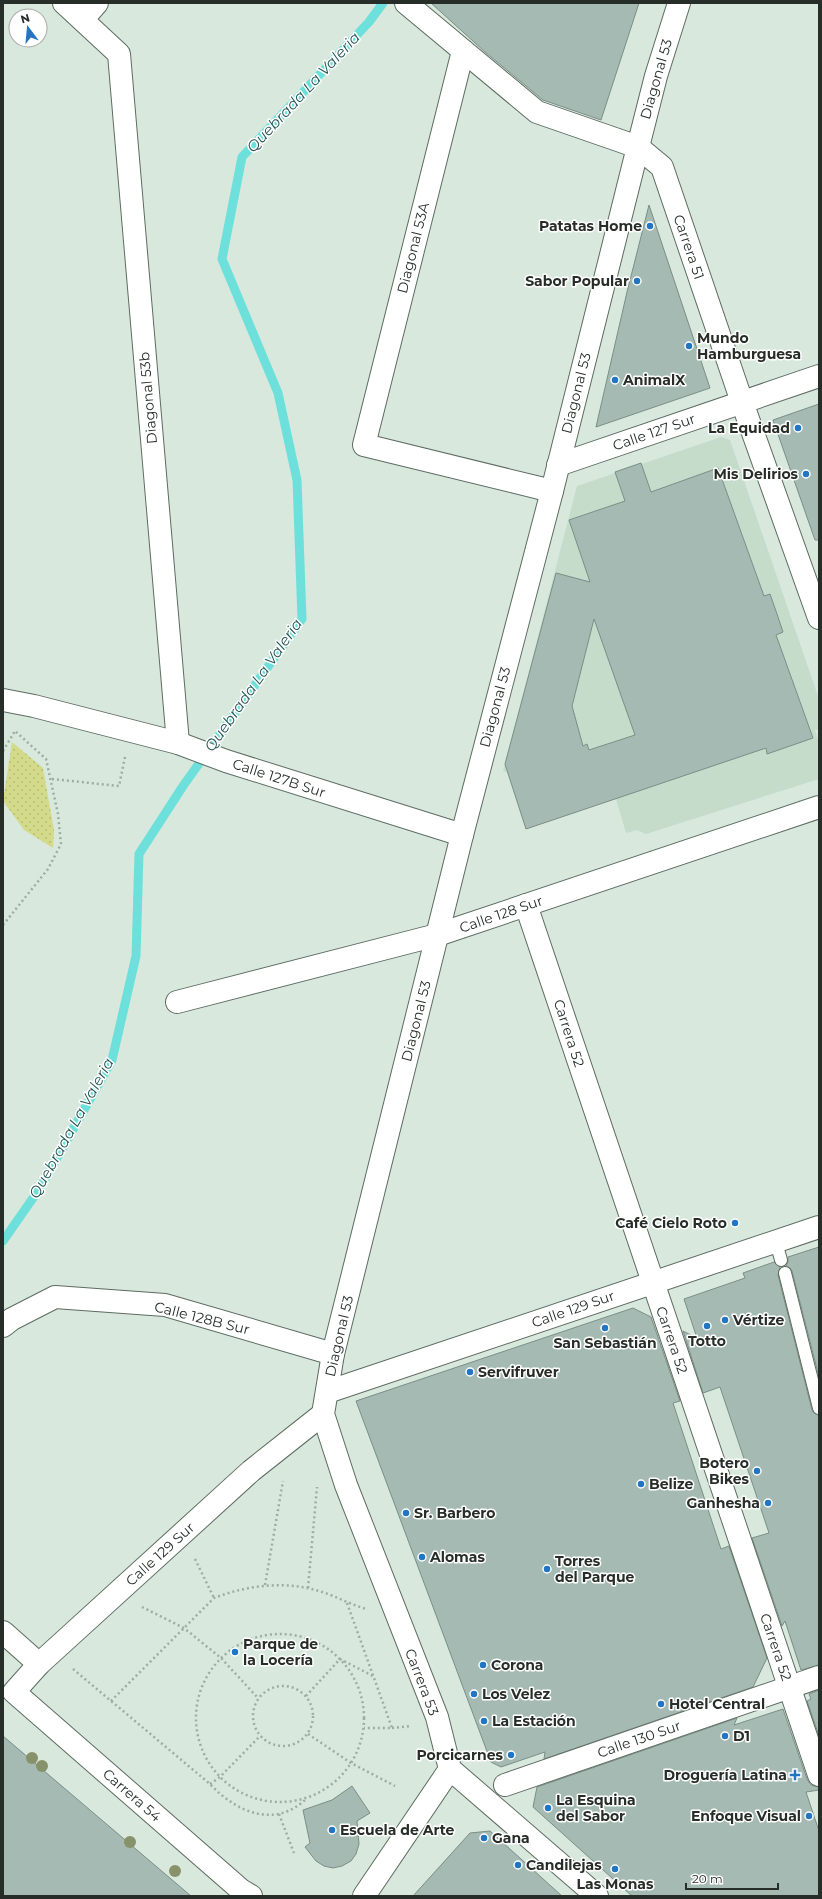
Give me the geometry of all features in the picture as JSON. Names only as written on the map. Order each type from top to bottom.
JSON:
[{"type":"street","points":[[64,3],[83,19],[97,3]]},
{"type":"street","name":"Diagonal 53","points":[[323,1414],[334,1354],[462,835],[552,491],[656,76],[679,3]]},
{"type":"street","name":"Carrera 51","points":[[406,4],[537,112],[638,146],[662,167],[742,402],[819,618]]},
{"type":"street","name":"Diagonal 53b","points":[[83,19],[118,54],[182,744]]},
{"type":"street","name":"Diagonal 53A","points":[[463,51],[364,445],[552,491]]},
{"type":"street","name":"Calle 127 Sur","points":[[558,465],[819,376]]},
{"type":"street","name":"Calle 127B Sur","points":[[3,700],[34,706],[182,744],[226,761],[462,835]]},
{"type":"street","name":"Calle 128 Sur","points":[[177,1002],[438,935],[819,807]]},
{"type":"street","name":"Carrera 52","points":[[526,905],[652,1283],[819,1775]]},
{"type":"street","name":"Calle 129 Sur","points":[[327,1392],[652,1283],[778,1251],[819,1226]]},
{"type":"street","name":"Calle 128B Sur","points":[[3,1326],[12,1319],[55,1297],[165,1305],[334,1354]]},
{"type":"street","name":"Calle 129 Sur","points":[[8,1697],[39,1664],[251,1471],[323,1414]]},
{"type":"street","name":"Carrera 53","points":[[323,1414],[346,1485],[436,1717],[450,1769]]},
{"type":"street","points":[[3,1632],[39,1664]]},
{"type":"street","name":"Calle 130 Sur","points":[[505,1785],[819,1677]]},
{"type":"street","name":"Carrera 54","points":[[8,1697],[250,1896]]},
{"type":"street","points":[[364,1896],[450,1769],[597,1896]]},
{"type":"lane","points":[[786,1273],[819,1408]]},
{"type":"path","points":[[3,925],[48,869],[60,844],[58,814],[52,779],[46,759],[9,726]]},
{"type":"path","points":[[3,751],[15,731]]},
{"type":"path","points":[[52,779],[119,786],[126,752]]},
{"type":"path","points":[[265,1585],[284,1475]]},
{"type":"path","points":[[308,1588],[317,1485]]},
{"type":"path","points":[[193,1555],[214,1598]]},
{"type":"path","points":[[111,1701],[214,1598],[244,1588],[265,1585],[287,1585],[308,1588],[328,1594],[347,1603],[372,1611]]},
{"type":"path","points":[[347,1603],[392,1728]]},
{"type":"path","points":[[138,1605],[184,1628],[221,1658],[258,1698]]},
{"type":"path","points":[[340,1659],[351,1674],[359,1690],[364,1709],[364,1728],[359,1746],[351,1762],[334,1781],[325,1789],[307,1797],[289,1801],[264,1800],[252,1797],[235,1788],[220,1777],[209,1762],[201,1745],[197,1727],[196,1708],[201,1690],[209,1673],[221,1658],[236,1646],[253,1638],[271,1634],[290,1634],[308,1639],[325,1647],[340,1659],[373,1676]]},
{"type":"path","points":[[306,1696],[340,1659]]},
{"type":"path","points":[[70,1666],[210,1784],[222,1798],[238,1807],[254,1813],[279,1814],[298,1806],[307,1797]]},
{"type":"path","points":[[282,1686],[295,1688],[306,1696],[312,1708],[313,1722],[308,1734],[297,1743],[284,1747],[271,1744],[260,1736],[254,1724],[253,1711],[258,1698],[268,1689],[282,1686]]},
{"type":"path","points":[[364,1728],[413,1726]]},
{"type":"path","points":[[308,1734],[351,1762],[395,1786]]},
{"type":"path","points":[[210,1784],[220,1777],[260,1736]]},
{"type":"path","points":[[279,1814],[294,1853]]},
{"type":"shaded area","points":[[721,437],[730,440],[819,699],[819,729],[815,730],[819,742],[819,779],[646,834],[637,830],[626,833],[616,799],[526,829],[507,772],[503,771],[577,486]]},
{"type":"green space","points":[[12,742],[43,768],[54,830],[53,848],[24,830],[3,801]]},
{"type":"building","points":[[431,3],[639,3],[601,120],[543,100],[485,52]]},
{"type":"building","points":[[649,205],[710,388],[596,427],[627,292]]},
{"type":"building","points":[[819,404],[819,540],[815,540],[773,420]]},
{"type":"building","points":[[641,463],[651,492],[718,468],[764,596],[770,594],[783,632],[776,635],[813,738],[767,754],[766,748],[526,829],[505,764],[556,573],[590,582],[569,520],[625,501],[615,472]],"holes":[[[594,619],[635,735],[589,750],[587,744],[583,746],[572,706]]]},
{"type":"building","points":[[819,1247],[819,1377],[792,1271],[786,1266],[788,1257]]},
{"type":"building","points":[[774,1262],[780,1267],[778,1275],[812,1410],[814,1413],[819,1415],[819,1665],[801,1670],[785,1621],[782,1626],[752,1538],[769,1533],[720,1387],[703,1393],[683,1331],[697,1338],[684,1299],[745,1278],[743,1273]]},
{"type":"building","points":[[633,1308],[651,1317],[680,1401],[673,1403],[721,1549],[729,1546],[767,1658],[753,1687],[544,1759],[545,1752],[501,1767],[491,1762],[356,1401]]},
{"type":"building","points":[[819,1690],[819,1736],[807,1701],[811,1699],[809,1694]]},
{"type":"building","points":[[783,1709],[807,1779],[811,1785],[819,1787],[819,1790],[806,1792],[819,1831],[819,1896],[632,1896],[533,1807],[537,1787],[737,1718],[734,1725]]},
{"type":"building","points":[[3,1736],[191,1896],[3,1896]]},
{"type":"building","name":"Escuela de Arte","points":[[352,1786],[370,1813],[357,1821],[359,1844],[356,1854],[351,1861],[342,1866],[333,1868],[324,1866],[316,1861],[305,1847],[310,1843],[303,1810],[332,1800]]},
{"type":"building","points":[[490,1831],[562,1896],[413,1896],[470,1833]]},
{"type":"waterway","name":"Quebrada La Valeria","points":[[3,1241],[40,1188],[112,1060],[136,956],[139,854],[183,786],[302,619],[297,480],[278,393],[222,259],[242,157],[369,22],[383,3]]},
{"type":"place","name":"Patatas Home","points":[[650,226]]},
{"type":"place","name":"Sabor Popular","points":[[637,281]]},
{"type":"place","name":"Mundo Hamburguesa","points":[[689,346]]},
{"type":"place","name":"AnimalX","points":[[615,380]]},
{"type":"place","name":"La Equidad","points":[[798,428]]},
{"type":"place","name":"Mis Delirios","points":[[806,474]]},
{"type":"place","name":"Café Cielo Roto","points":[[735,1223]]},
{"type":"place","name":"Vértize","points":[[725,1320]]},
{"type":"place","name":"Totto","points":[[707,1326]]},
{"type":"place","name":"San Sebastián","points":[[605,1328]]},
{"type":"place","name":"Servifruver","points":[[470,1372]]},
{"type":"place","name":"Botero Bikes","points":[[757,1471]]},
{"type":"place","name":"Belize","points":[[641,1484]]},
{"type":"place","name":"Ganhesha","points":[[768,1503]]},
{"type":"place","name":"Sr. Barbero","points":[[406,1513]]},
{"type":"place","name":"Alomas","points":[[422,1557]]},
{"type":"place","name":"Torres del Parque","points":[[547,1569]]},
{"type":"place","name":"Parque de la Locería","points":[[235,1652]]},
{"type":"place","name":"Corona","points":[[483,1665]]},
{"type":"place","name":"Los Velez","points":[[474,1694]]},
{"type":"place","name":"Hotel Central","points":[[661,1704]]},
{"type":"place","name":"La Estación","points":[[484,1721]]},
{"type":"place","name":"D1","points":[[725,1736]]},
{"type":"place","name":"Porcicarnes","points":[[511,1755]]},
{"type":"place","name":"Droguería Latina","points":[[795,1775]]},
{"type":"place","name":"La Esquina del Sabor","points":[[548,1808]]},
{"type":"place","name":"Enfoque Visual","points":[[809,1816]]},
{"type":"place","name":"Escuela de Arte","points":[[332,1830]]},
{"type":"place","name":"Gana","points":[[484,1838]]},
{"type":"place","name":"Candilejas","points":[[518,1865]]},
{"type":"place","name":"Las Monas","points":[[615,1869]]}]
